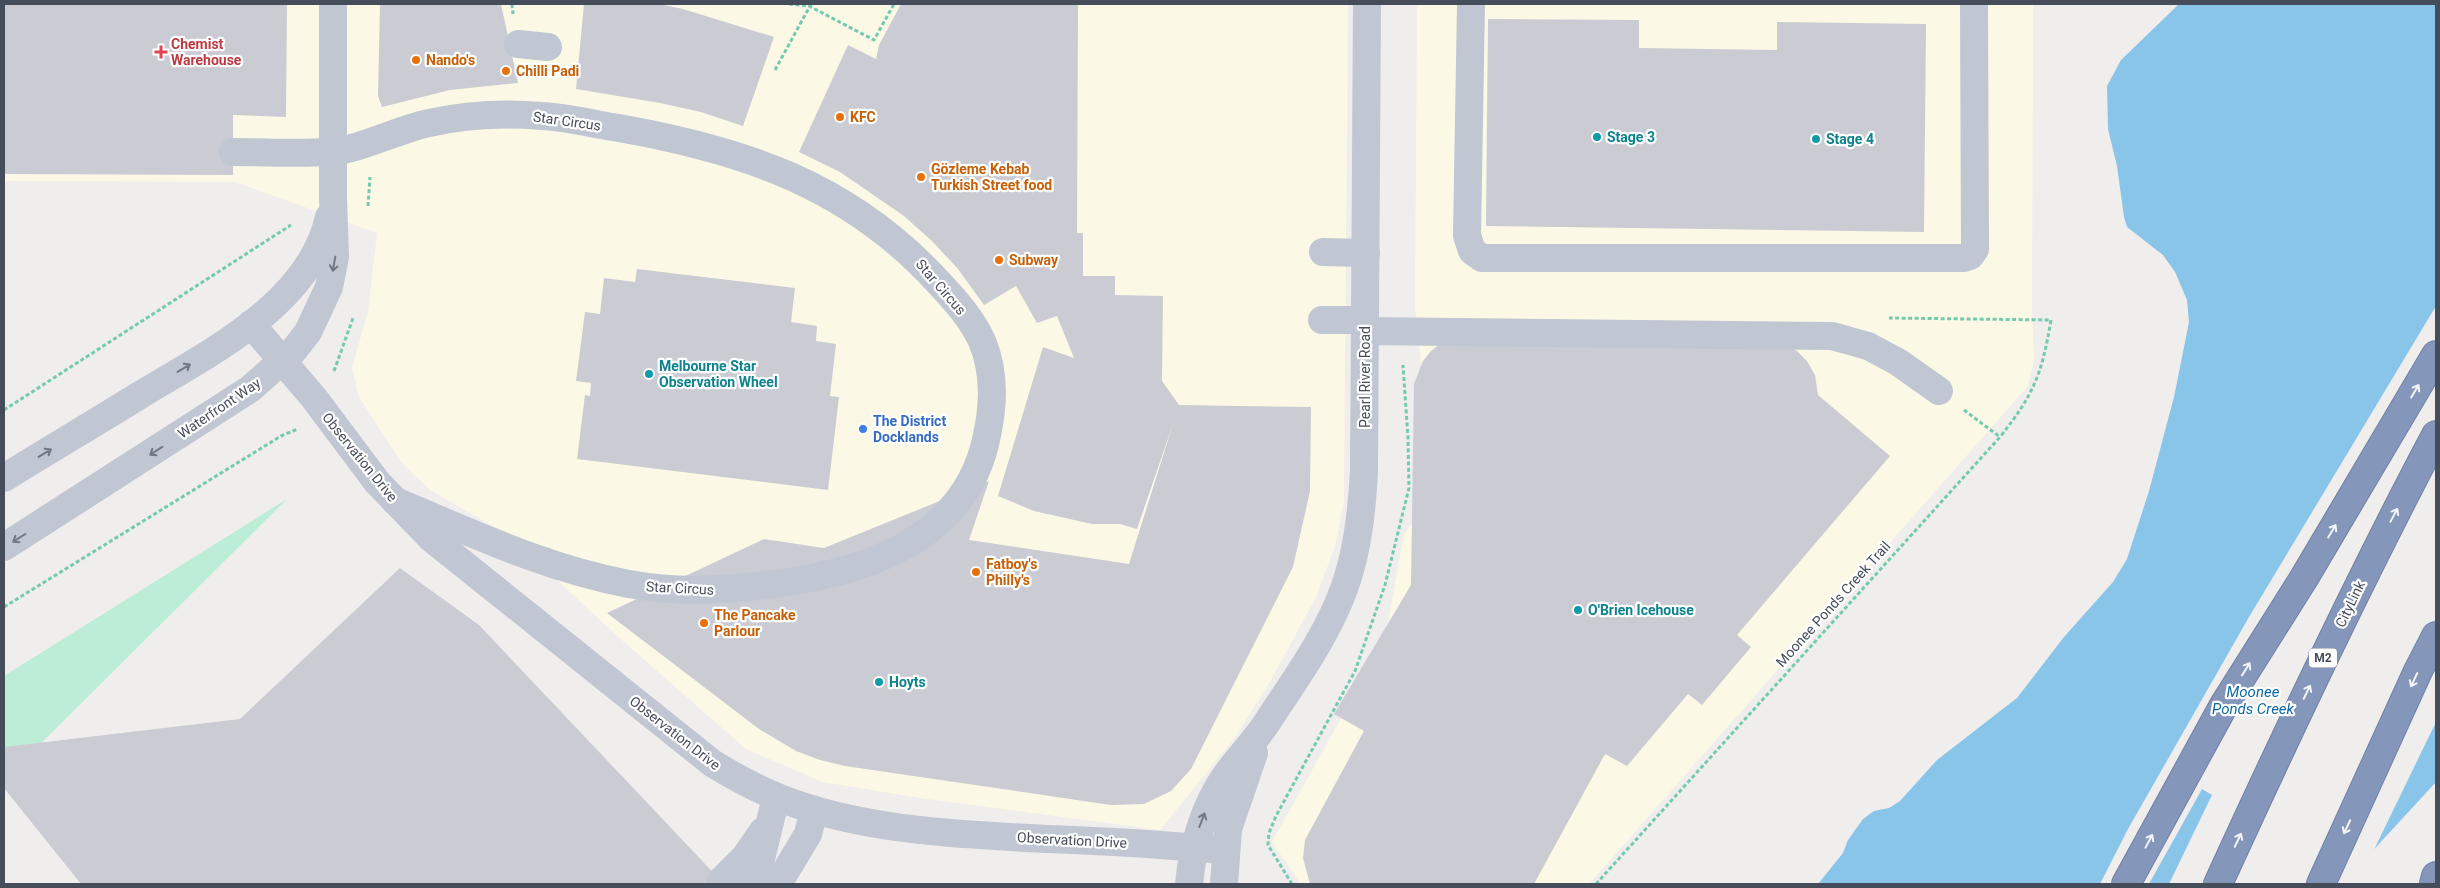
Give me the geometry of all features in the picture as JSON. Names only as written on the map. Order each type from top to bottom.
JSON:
[{"type":"highway","points":[[2126,884],[2224,705],[2304,578],[2436,355]]},
{"type":"highway","name":"CityLink","points":[[2218,884],[2294,718],[2390,521],[2436,435]]},
{"type":"highway","points":[[2321,884],[2418,671],[2436,636]]},
{"type":"highway","points":[[2434,884],[2436,876]]},
{"type":"street","name":"Waterfront Way","points":[[4,547],[250,389],[282,361],[308,332],[329,287],[335,257],[332,152],[333,4]]},
{"type":"street","name":"Pearl River Road","points":[[1189,884],[1198,830],[1213,795],[1264,726],[1322,633],[1345,587],[1355,549],[1362,511],[1364,471],[1368,4]]},
{"type":"street","points":[[1471,4],[1467,235],[1472,251],[1482,258],[1964,258],[1970,256],[1975,249],[1974,4]]},
{"type":"street","points":[[518,44],[548,48]]},
{"type":"street","name":"Star Circus","points":[[233,152],[332,152],[429,123],[486,116],[542,116],[665,136],[716,148],[766,165],[807,183],[848,206],[916,257],[961,307],[982,340],[992,374],[993,406],[984,454],[964,494],[952,509],[920,537],[899,550],[841,572],[796,582],[711,591],[633,585],[568,571],[395,501]]},
{"type":"street","name":"Waterfront Way","points":[[4,478],[212,351],[251,324],[287,292],[309,262],[322,240],[333,198]]},
{"type":"street","points":[[1323,252],[1366,253]]},
{"type":"street","points":[[1322,320],[1365,325],[1832,336],[1868,346],[1898,362],[1939,391]]},
{"type":"street","name":"Observation Drive","points":[[251,324],[314,398],[377,482],[455,559],[712,763],[773,809],[811,822],[847,818],[950,834],[1225,850]]},
{"type":"street","name":"Pearl River Road","points":[[1224,884],[1225,850],[1234,809],[1264,726]]},
{"type":"street","points":[[721,881],[745,857],[773,809]]},
{"type":"street","points":[[750,884],[760,867],[773,809]]},
{"type":"street","points":[[778,884],[811,822]]},
{"type":"street","points":[[799,884],[811,822]]},
{"type":"path","points":[[789,4],[810,5],[874,40],[894,4]]},
{"type":"path","points":[[775,70],[810,5]]},
{"type":"path","points":[[4,410],[292,225]]},
{"type":"path","name":"Moonee Ponds Creek Trail","points":[[1596,884],[1702,769],[1814,640],[2000,437],[2021,410],[2034,389],[2045,358],[2050,320]]},
{"type":"path","points":[[1939,391],[2000,437]]},
{"type":"path","points":[[4,607],[281,436],[298,429]]},
{"type":"path","points":[[1290,880],[1292,884]]},
{"type":"shaded area","name":"The District Docklands","points":[[4,4],[1348,4],[1344,501],[1336,543],[1317,595],[1271,680],[1233,740],[1160,830],[920,798],[823,782],[746,749],[623,641],[508,535],[430,490],[401,462],[359,397],[352,367],[368,312],[377,233],[235,182],[4,181]]},
{"type":"shaded area","points":[[1417,4],[2033,4],[2032,310],[2034,359],[2028,386],[1589,884],[1301,884],[1272,842],[1385,640],[1404,534],[1417,517],[1422,372],[1415,306]]},
{"type":"green space","points":[[287,499],[17,767],[4,750],[4,676]]},
{"type":"water","name":"Moonee Ponds Creek","points":[[2179,4],[2436,4],[2436,782],[2342,884],[1818,884],[1843,853],[1848,840],[1863,819],[1874,811],[1889,808],[1900,801],[1937,760],[2017,698],[2064,637],[2113,582],[2127,559],[2149,491],[2174,397],[2189,322],[2187,300],[2175,272],[2163,255],[2127,227],[2117,166],[2108,129],[2107,86],[2121,60]]},
{"type":"pier","points":[[2436,306],[2436,722],[2370,858],[2345,884],[2169,884],[2212,795],[2202,789],[2149,884],[2100,884],[2128,829],[2249,617]]},
{"type":"building","points":[[4,4],[287,4],[286,117],[233,115],[233,175],[4,174]]},
{"type":"building","points":[[380,4],[501,4],[518,83],[450,90],[382,107],[378,96]]},
{"type":"building","points":[[584,4],[659,4],[683,9],[774,37],[743,126],[701,112],[576,89]]},
{"type":"building","points":[[901,4],[1078,4],[1077,233],[1083,233],[1083,276],[1115,276],[1115,295],[1163,296],[1162,381],[1179,405],[1311,407],[1310,491],[1293,567],[1191,769],[1171,791],[1144,804],[1111,805],[845,766],[820,760],[796,751],[759,729],[607,613],[764,539],[824,548],[989,481],[969,540],[1129,564],[1174,421],[1137,529],[1120,524],[1092,524],[1034,511],[998,496],[1043,347],[1074,358],[1057,316],[1037,323],[1016,286],[984,305],[958,269],[932,241],[904,216],[840,172],[799,152],[848,45],[876,59],[879,45]]},
{"type":"building","points":[[1488,19],[1639,20],[1639,48],[1777,50],[1777,22],[1926,24],[1924,232],[1486,226]]},
{"type":"building","points":[[637,269],[795,288],[791,322],[817,326],[816,341],[836,344],[830,396],[839,397],[828,490],[577,459],[585,395],[590,396],[591,383],[576,381],[585,312],[600,314],[604,278],[635,282]]},
{"type":"building","name":"O'Brien Icehouse","points":[[1444,341],[1784,345],[1797,351],[1807,361],[1815,375],[1818,395],[1890,456],[1737,635],[1751,647],[1702,705],[1688,694],[1627,766],[1605,754],[1534,884],[1310,884],[1303,858],[1305,840],[1364,731],[1334,714],[1411,585],[1414,384],[1423,361],[1431,351]]},
{"type":"building","points":[[400,568],[479,625],[724,884],[81,884],[4,788],[4,747],[240,719]]},
{"type":"place","name":"Chemist Warehouse","points":[[161,52]]},
{"type":"place","name":"Nando's","points":[[416,60]]},
{"type":"place","name":"Chilli Padi","points":[[506,71]]},
{"type":"place","name":"KFC","points":[[840,117]]},
{"type":"place","name":"Stage 3","points":[[1597,137]]},
{"type":"place","name":"Stage 4","points":[[1816,139]]},
{"type":"place","name":"Gözleme Kebab Turkish Street food","points":[[921,177]]},
{"type":"place","name":"Subway","points":[[999,260]]},
{"type":"place","name":"Melbourne Star Observation Wheel","points":[[649,374]]},
{"type":"place","name":"The District Docklands","points":[[863,429]]},
{"type":"place","name":"Fatboy's Philly's","points":[[976,572]]},
{"type":"place","name":"O'Brien Icehouse","points":[[1578,610]]},
{"type":"place","name":"The Pancake Parlour","points":[[704,623]]},
{"type":"place","name":"Hoyts","points":[[879,682]]}]
